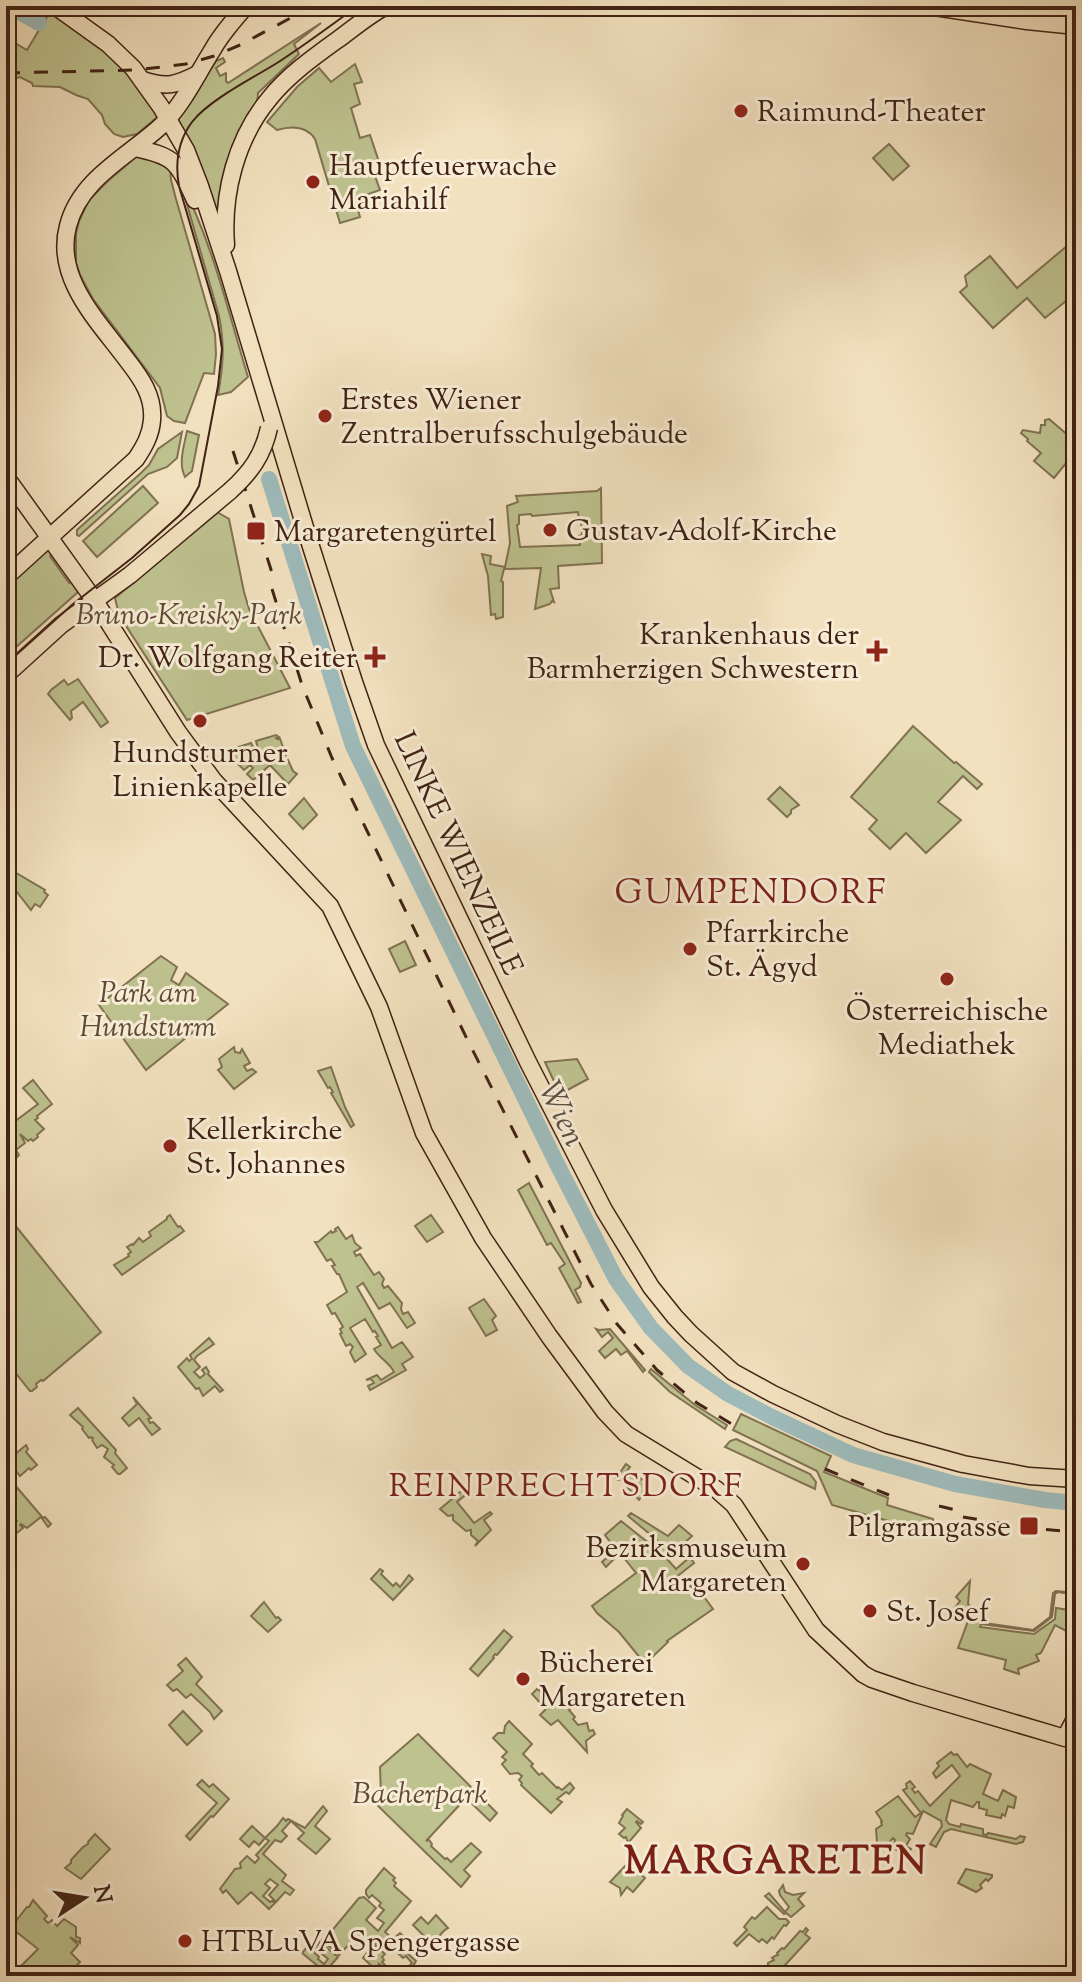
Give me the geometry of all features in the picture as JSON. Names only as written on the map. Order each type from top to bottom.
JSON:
[{"type":"main road","name":"LINKE WIENZEILE","points":[[55,6],[108,44],[143,80],[169,118],[193,167],[228,271],[270,422],[380,755],[501,1007],[604,1210],[661,1301],[691,1334],[733,1372],[845,1428],[883,1442],[978,1468],[1076,1479]]},
{"type":"main road","points":[[6,577],[136,459],[151,428],[152,410],[145,386],[79,294],[70,275],[66,255],[68,224],[82,195],[96,179],[169,118],[183,101],[221,36],[246,6]]},
{"type":"main road","points":[[228,271],[227,195],[233,168],[255,119],[269,99],[318,53],[386,6]]},
{"type":"main road","points":[[928,6],[1076,26]]},
{"type":"main road","points":[[143,80],[157,85],[172,85],[198,74]]},
{"type":"main road","points":[[134,148],[165,155],[176,164],[228,271]]},
{"type":"main road","points":[[6,675],[61,625],[130,575],[248,474],[263,449],[270,422]]},
{"type":"main road","points":[[6,477],[95,601],[178,732],[214,781],[330,906],[379,1007],[424,1133],[483,1238],[605,1412],[626,1434],[716,1489],[734,1505],[816,1630],[863,1674],[913,1693],[1065,1738],[1076,1717]]},
{"type":"green space","points":[[990,6],[1076,6],[1076,17]]},
{"type":"green space","points":[[50,12],[115,60],[160,115],[137,134],[123,137],[114,134],[88,99],[60,87],[33,86],[20,77],[6,81],[6,38],[27,50]]},
{"type":"green space","points":[[321,23],[294,44],[299,54],[258,93],[257,105],[218,217],[177,120],[216,61],[223,58],[225,62],[216,68],[220,76],[226,73],[228,83]]},
{"type":"green space","points":[[355,64],[362,82],[354,84],[360,104],[351,108],[360,138],[370,135],[379,162],[371,165],[380,190],[355,199],[360,217],[340,223],[315,139],[303,129],[277,130],[267,122],[297,87],[319,68],[331,82]]},
{"type":"green space","points":[[889,144],[909,166],[893,180],[873,158]]},
{"type":"green space","points":[[136,157],[170,166],[176,199],[215,334],[214,374],[204,373],[185,423],[167,416],[160,388],[93,299],[76,263],[76,233],[89,200]]},
{"type":"green space","points":[[180,180],[210,252],[248,377],[231,392],[218,395],[223,356],[221,326]]},
{"type":"green space","points":[[1068,245],[1076,253],[1076,293],[1045,318],[1027,298],[993,328],[960,292],[967,286],[965,276],[990,256],[1017,288]]},
{"type":"green space","points":[[1049,419],[1076,442],[1076,451],[1054,478],[1034,461],[1041,453],[1021,433],[1023,430],[1040,433],[1041,425]]},
{"type":"green space","points":[[187,431],[199,435],[192,471],[185,477],[182,460]]},
{"type":"green space","points":[[182,432],[177,458],[167,467],[148,474],[77,535],[77,530],[149,465],[158,449]]},
{"type":"green space","points":[[143,486],[158,503],[97,557],[83,541]]},
{"type":"green space","points":[[601,488],[602,563],[558,566],[559,588],[550,589],[554,602],[535,609],[541,568],[504,569],[501,581],[503,617],[496,619],[495,614],[491,615],[488,576],[482,554],[491,556],[490,564],[505,567],[510,543],[507,506],[518,502],[516,496],[597,491]],"holes":[[[578,512],[582,535],[579,536],[580,545],[520,547],[519,515]]]},
{"type":"green space","name":"Bruno-Kreisky-Park","points":[[217,512],[229,519],[249,609],[290,688],[187,720],[119,615],[115,598]]},
{"type":"green space","points":[[48,549],[78,592],[6,656],[6,584]]},
{"type":"green space","points":[[78,679],[108,722],[101,727],[83,702],[71,711],[70,720],[48,694],[64,680],[68,685]]},
{"type":"green space","points":[[913,726],[982,784],[977,789],[963,776],[938,802],[961,820],[926,853],[906,833],[890,849],[869,829],[877,820],[851,797]]},
{"type":"green space","points":[[276,735],[286,755],[280,758],[281,762],[288,760],[297,774],[288,784],[270,765],[253,780],[247,774],[253,768],[250,765],[244,770],[229,750],[251,743],[256,752],[256,741]]},
{"type":"green space","points":[[780,787],[799,805],[787,817],[768,799]]},
{"type":"green space","points":[[304,798],[317,815],[303,829],[289,814]]},
{"type":"green space","points":[[6,867],[45,890],[48,895],[40,907],[35,904],[31,910],[6,878]]},
{"type":"green space","points":[[405,941],[416,965],[400,972],[389,949]]},
{"type":"green space","name":"Park am Hundsturm","points":[[161,956],[177,967],[171,980],[179,985],[186,973],[228,1004],[146,1070],[99,1005]]},
{"type":"green space","points":[[234,1047],[235,1052],[240,1053],[242,1049],[250,1063],[244,1066],[247,1071],[252,1069],[256,1072],[234,1089],[218,1070],[222,1067],[219,1059]]},
{"type":"green space","points":[[577,1059],[588,1079],[560,1094],[545,1062]]},
{"type":"green space","points":[[331,1067],[354,1125],[351,1127],[318,1071]]},
{"type":"green space","points":[[33,1080],[52,1104],[35,1120],[44,1129],[38,1137],[28,1141],[20,1134],[25,1143],[16,1150],[19,1155],[11,1163],[6,1157],[6,1151],[12,1146],[6,1140],[6,1128],[38,1104],[23,1088]]},
{"type":"green space","points":[[529,1183],[581,1283],[575,1290],[581,1302],[578,1303],[559,1268],[565,1264],[551,1243],[547,1245],[518,1190]]},
{"type":"green space","points":[[6,1214],[101,1332],[36,1384],[32,1391],[6,1361]]},
{"type":"green space","points":[[170,1215],[184,1231],[122,1275],[114,1265],[129,1256],[131,1252],[127,1247],[139,1238],[143,1242],[151,1236],[149,1232]]},
{"type":"green space","points":[[431,1215],[443,1232],[427,1242],[415,1226]]},
{"type":"green space","points":[[338,1227],[346,1239],[352,1235],[361,1248],[354,1252],[356,1256],[360,1254],[374,1275],[379,1272],[384,1279],[384,1288],[388,1286],[402,1303],[403,1314],[408,1312],[415,1323],[407,1328],[390,1303],[379,1309],[363,1283],[357,1287],[392,1348],[402,1342],[413,1357],[402,1364],[406,1370],[370,1390],[368,1386],[374,1383],[371,1379],[366,1380],[377,1375],[381,1380],[394,1372],[374,1349],[381,1345],[365,1319],[350,1328],[366,1354],[355,1362],[350,1352],[353,1347],[350,1344],[346,1346],[340,1334],[343,1327],[327,1305],[347,1292],[332,1266],[335,1265],[331,1259],[327,1261],[315,1242]]},
{"type":"green space","points":[[484,1299],[496,1316],[492,1320],[497,1330],[486,1336],[469,1308]]},
{"type":"green space","points":[[596,1329],[610,1329],[645,1370],[643,1372],[627,1351],[621,1355],[616,1349],[605,1358],[599,1351],[613,1338],[608,1332],[602,1337]]},
{"type":"green space","points":[[209,1338],[214,1344],[194,1360],[200,1367],[194,1372],[200,1378],[205,1374],[202,1370],[206,1367],[208,1374],[223,1390],[220,1392],[215,1386],[203,1396],[178,1367],[187,1358],[189,1361],[192,1359],[190,1355]]},
{"type":"green space","points":[[651,1369],[695,1405],[727,1425],[725,1429],[670,1392],[649,1372]]},
{"type":"green space","points":[[133,1397],[151,1418],[148,1419],[150,1423],[153,1422],[160,1429],[152,1435],[139,1418],[129,1426],[122,1418],[137,1404]]},
{"type":"green space","points":[[78,1408],[116,1450],[115,1453],[127,1468],[120,1474],[104,1457],[108,1449],[102,1445],[97,1448],[93,1438],[89,1438],[70,1415]]},
{"type":"green space","points":[[741,1414],[831,1456],[824,1472],[888,1498],[887,1505],[933,1519],[933,1522],[917,1526],[899,1524],[832,1505],[817,1471],[733,1430]]},
{"type":"green space","points":[[736,1439],[810,1474],[816,1482],[815,1489],[725,1447]]},
{"type":"green space","points":[[26,1445],[26,1452],[37,1465],[20,1476],[10,1464],[13,1456]]},
{"type":"green space","points":[[626,1464],[630,1467],[627,1471],[650,1484],[639,1500],[614,1476]]},
{"type":"green space","points":[[14,1484],[51,1524],[48,1527],[41,1517],[27,1528],[21,1524],[23,1528],[7,1541],[13,1549],[7,1554],[6,1531],[17,1521],[6,1506],[6,1491]]},
{"type":"green space","points":[[466,1487],[469,1492],[457,1502],[474,1523],[490,1512],[492,1514],[484,1520],[491,1530],[475,1546],[478,1541],[471,1535],[471,1530],[466,1531],[453,1520],[453,1515],[448,1516],[440,1509]]},
{"type":"green space","points":[[631,1513],[668,1536],[679,1525],[692,1536],[667,1559],[676,1569],[690,1557],[694,1563],[675,1578],[684,1588],[683,1591],[695,1583],[691,1587],[695,1592],[699,1590],[713,1609],[667,1641],[645,1664],[592,1606],[636,1573],[620,1553],[606,1567],[602,1562],[616,1550],[605,1535],[621,1521],[655,1548],[657,1540],[628,1516]]},
{"type":"green space","points":[[380,1569],[393,1586],[396,1583],[400,1587],[409,1575],[413,1579],[393,1600],[371,1579]]},
{"type":"green space","points":[[970,1581],[968,1604],[978,1612],[977,1617],[984,1623],[1033,1630],[1050,1617],[1053,1593],[1076,1593],[1055,1594],[1052,1617],[1034,1631],[981,1624],[980,1627],[1034,1634],[1055,1619],[1056,1608],[1069,1610],[1071,1597],[1076,1598],[1076,1619],[1072,1620],[1076,1621],[1076,1636],[1055,1625],[1041,1653],[1036,1655],[1039,1661],[1018,1669],[1019,1674],[1004,1669],[1006,1660],[958,1648],[968,1621],[953,1610],[960,1601],[956,1597]]},
{"type":"green space","points":[[264,1602],[281,1620],[268,1632],[251,1616]]},
{"type":"green space","points":[[504,1630],[512,1637],[478,1676],[470,1669]]},
{"type":"green space","points":[[186,1658],[202,1677],[196,1684],[222,1711],[214,1719],[191,1694],[186,1698],[167,1685],[183,1671],[178,1665]]},
{"type":"green space","points":[[537,1689],[543,1693],[544,1699],[555,1697],[553,1700],[557,1703],[559,1697],[565,1695],[575,1704],[569,1710],[575,1717],[573,1719],[578,1725],[587,1723],[589,1731],[593,1730],[595,1734],[586,1741],[587,1752],[558,1720],[551,1725],[540,1715],[546,1709],[532,1694]]},
{"type":"green space","points":[[183,1711],[202,1731],[187,1745],[169,1725]]},
{"type":"green space","points":[[509,1721],[532,1744],[523,1754],[539,1775],[542,1773],[562,1790],[570,1783],[574,1788],[557,1799],[562,1802],[551,1813],[521,1785],[519,1780],[522,1776],[510,1774],[502,1764],[506,1760],[502,1757],[507,1752],[493,1738],[498,1733],[504,1733]]},
{"type":"green space","name":"Bacherpark","points":[[418,1734],[497,1813],[490,1821],[466,1798],[426,1841],[429,1840],[431,1846],[451,1862],[471,1843],[481,1852],[464,1870],[470,1876],[461,1887],[374,1802],[381,1794],[380,1767]]},
{"type":"green space","points":[[951,1752],[957,1754],[967,1767],[970,1764],[991,1774],[983,1794],[998,1801],[1003,1790],[1016,1797],[1014,1808],[1008,1806],[1005,1816],[1002,1814],[1001,1818],[986,1815],[987,1810],[979,1808],[979,1802],[973,1807],[951,1800],[946,1820],[949,1824],[983,1829],[983,1834],[987,1835],[1016,1839],[1025,1837],[1023,1842],[1016,1844],[951,1829],[944,1832],[936,1847],[930,1844],[942,1826],[941,1821],[923,1811],[913,1834],[906,1835],[910,1839],[906,1846],[911,1849],[908,1855],[892,1848],[893,1838],[887,1845],[880,1845],[876,1829],[882,1821],[876,1812],[898,1796],[915,1817],[921,1813],[903,1790],[910,1781],[915,1793],[918,1791],[930,1806],[960,1776],[952,1765],[936,1778],[933,1773],[939,1766],[937,1763]]},
{"type":"green space","points":[[202,1780],[209,1787],[213,1784],[229,1799],[190,1840],[186,1836],[217,1803],[197,1785]]},
{"type":"green space","points":[[323,1806],[327,1811],[315,1826],[330,1839],[316,1854],[298,1839],[304,1833],[291,1821],[282,1831],[287,1836],[281,1842],[275,1840],[263,1854],[286,1875],[282,1881],[294,1890],[290,1895],[285,1892],[276,1902],[269,1895],[278,1885],[270,1879],[265,1884],[270,1888],[263,1896],[275,1903],[269,1909],[251,1892],[238,1904],[226,1890],[223,1893],[220,1889],[235,1869],[241,1868],[240,1863],[247,1856],[255,1863],[259,1858],[256,1855],[269,1841],[265,1838],[283,1818],[286,1821],[288,1819],[305,1828]]},
{"type":"green space","points":[[627,1809],[643,1822],[636,1822],[641,1828],[628,1843],[626,1837],[619,1834],[625,1828],[619,1823]]},
{"type":"green space","points":[[252,1826],[265,1838],[259,1845],[254,1841],[249,1847],[240,1839]]},
{"type":"green space","points":[[95,1834],[110,1849],[81,1879],[65,1868]]},
{"type":"green space","points":[[628,1863],[635,1869],[634,1872],[645,1878],[633,1892],[627,1887],[621,1895],[620,1888],[610,1882]]},
{"type":"green space","points":[[384,1868],[395,1878],[394,1886],[411,1901],[385,1932],[393,1939],[400,1933],[403,1936],[396,1943],[416,1961],[412,1968],[409,1966],[412,1963],[406,1956],[403,1958],[381,1937],[375,1945],[385,1954],[382,1962],[386,1966],[378,1963],[384,1969],[379,1973],[363,1958],[370,1949],[356,1937],[339,1955],[322,1940],[359,1898],[364,1897],[376,1908],[366,1920],[378,1931],[384,1923],[377,1918],[384,1910],[372,1895],[369,1898],[366,1890]]},
{"type":"green space","points":[[966,1869],[992,1877],[988,1881],[986,1879],[976,1892],[958,1883]]},
{"type":"green space","points":[[783,1885],[785,1892],[793,1895],[804,1893],[798,1899],[804,1906],[791,1917],[765,1896],[769,1893],[785,1912],[789,1907],[779,1891]]},
{"type":"green space","points":[[33,1900],[47,1916],[44,1919],[48,1923],[52,1920],[57,1926],[64,1919],[76,1927],[76,1937],[80,1938],[80,1943],[70,1937],[78,1945],[71,1953],[80,1962],[67,1975],[11,1976],[38,1949],[9,1926]]},
{"type":"green space","points":[[767,1907],[779,1919],[789,1922],[786,1926],[767,1943],[762,1939],[759,1942],[749,1934],[737,1946],[734,1943],[747,1930],[744,1927]]},
{"type":"green space","points":[[436,1915],[448,1928],[432,1944],[413,1925],[421,1917],[428,1924]]},
{"type":"green space","points":[[806,1928],[805,1934],[810,1938],[775,1976],[756,1976],[782,1948]]},
{"type":"green space","points":[[320,1942],[338,1957],[325,1972],[302,1953],[308,1946],[324,1964],[328,1959],[315,1948]]},
{"type":"waterway","name":"Wien","points":[[9,6],[39,23]]},
{"type":"waterway","name":"Wien","points":[[269,479],[353,746],[557,1164],[616,1279],[651,1328],[688,1366],[728,1394],[853,1455],[955,1484],[1076,1503]]},
{"type":"tram line","points":[[6,664],[180,515],[199,486],[222,349],[217,316],[179,186],[179,153],[187,129],[220,98],[358,6]]},
{"type":"railway","points":[[6,73],[136,70],[186,64],[240,45],[313,6]]},
{"type":"railway","points":[[233,451],[274,579]]},
{"type":"railway","points":[[272,589],[302,685],[332,758],[467,1039],[591,1284],[617,1324],[657,1370],[697,1403],[735,1426]]},
{"type":"railway","points":[[825,1469],[889,1495]]},
{"type":"railway","points":[[939,1506],[956,1510]]},
{"type":"railway","points":[[963,1517],[1076,1532]]},
{"type":"place","name":"Raimund-Theater","points":[[741,111]]},
{"type":"place","name":"Hauptfeuerwache Mariahilf","points":[[313,182]]},
{"type":"place","name":"Erstes Wiener Zentralberufsschulgebäude","points":[[325,416]]},
{"type":"place","name":"Gustav-Adolf-Kirche","points":[[550,530]]},
{"type":"place","name":"Margaretengürtel","points":[[256,531]]},
{"type":"place","name":"Krankenhaus der Barmherzigen Schwestern","points":[[877,651]]},
{"type":"place","name":"Dr. Wolfgang Reiter","points":[[375,657]]},
{"type":"place","name":"Hundsturmer Linienkapelle","points":[[200,721]]},
{"type":"place","name":"Pfarrkirche St. Ägyd","points":[[690,949]]},
{"type":"place","name":"Österreichische Mediathek","points":[[947,979]]},
{"type":"place","name":"Kellerkirche St. Johannes","points":[[170,1146]]},
{"type":"place","name":"Pilgramgasse","points":[[1029,1526]]},
{"type":"place","name":"Bezirksmuseum Margareten","points":[[803,1564]]},
{"type":"place","name":"St. Josef","points":[[870,1611]]},
{"type":"place","name":"Bücherei Margareten","points":[[523,1679]]},
{"type":"place","name":"HTBLuVA Spengergasse","points":[[185,1941]]},
{"type":"district","name":"GUMPENDORF","points":[[751,891]]},
{"type":"district","name":"REINPRECHTSDORF","points":[[566,1485]]},
{"type":"district","name":"MARGARETEN","points":[[776,1860]]}]
